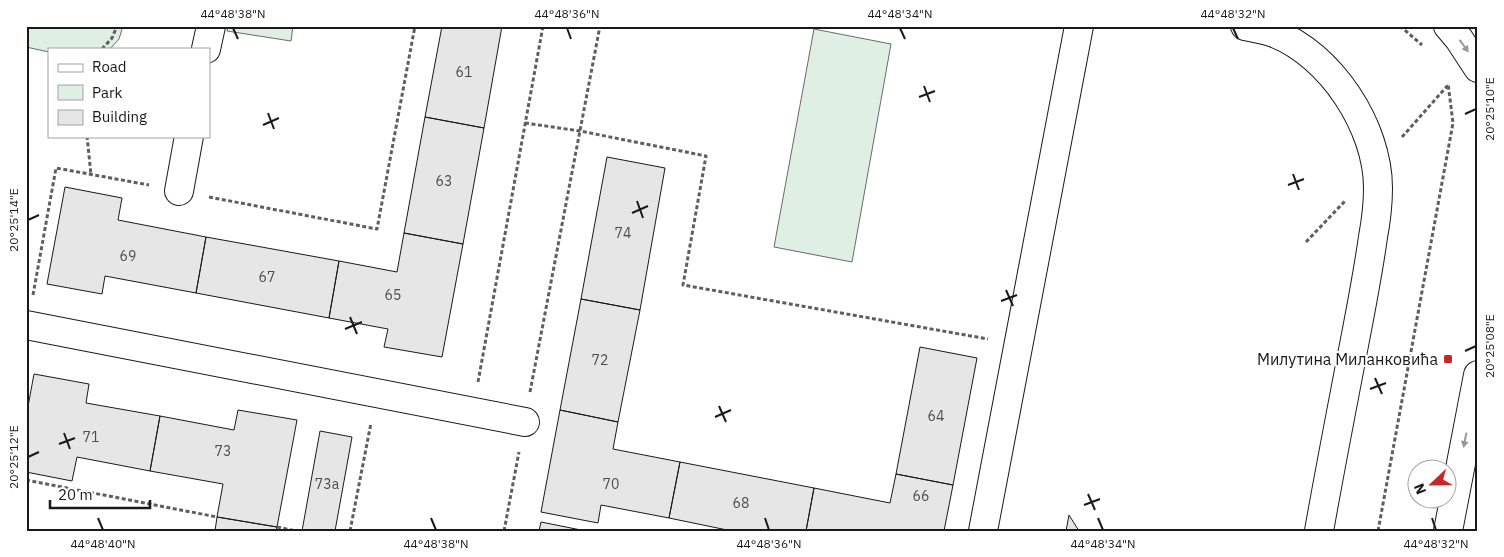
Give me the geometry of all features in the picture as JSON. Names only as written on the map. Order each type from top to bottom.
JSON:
[{"type":"street","points":[[206,48],[211,26]]},
{"type":"street","points":[[983,531],[1079,26]]},
{"type":"street","points":[[1244,26],[1273,33],[1293,42],[1313,56],[1341,85],[1354,104],[1370,144],[1376,166],[1378,196],[1370,260],[1319,531]]},
{"type":"street","points":[[1448,26],[1470,54],[1478,68]]},
{"type":"street","points":[[179,191],[190,138]]},
{"type":"street","points":[[27,326],[525,422]]},
{"type":"street","points":[[1448,531],[1478,375]]},
{"type":"path","points":[[103,48],[112,38],[117,26]]},
{"type":"path","points":[[27,326],[56,168],[377,229],[415,26]]},
{"type":"path","points":[[473,412],[543,26]]},
{"type":"path","points":[[504,531],[600,26]]},
{"type":"path","points":[[1400,26],[1425,48]]},
{"type":"path","points":[[1378,531],[1453,123],[1449,84],[1444,76]]},
{"type":"path","points":[[525,123],[706,156],[683,285],[1019,345]]},
{"type":"path","points":[[87,138],[91,175]]},
{"type":"path","points":[[350,531],[376,394]]},
{"type":"path","points":[[26,480],[217,517]]},
{"type":"path","points":[[277,527],[296,531]]},
{"type":"green space","points":[[26,26],[123,26],[119,39],[111,48],[48,48],[48,52],[26,47]]},
{"type":"green space","points":[[228,26],[293,26],[291,41],[227,31]]},
{"type":"green space","points":[[814,29],[891,44],[852,262],[774,247]]},
{"type":"building","points":[[442,26],[502,26],[484,128],[425,117]]},
{"type":"building","points":[[425,117],[484,128],[463,244],[404,233]]},
{"type":"building","points":[[607,157],[665,168],[640,310],[581,299]]},
{"type":"building","points":[[65,187],[122,198],[118,220],[206,237],[196,293],[105,276],[102,294],[47,284]]},
{"type":"building","points":[[404,233],[463,244],[442,357],[384,347],[388,329],[329,318],[339,261],[397,272]]},
{"type":"building","points":[[206,237],[339,261],[329,318],[196,293]]},
{"type":"building","points":[[581,299],[640,310],[618,422],[560,410]]},
{"type":"building","points":[[920,347],[977,358],[953,485],[896,474]]},
{"type":"building","points":[[34,374],[89,384],[86,403],[160,416],[150,471],[77,457],[72,481],[26,472],[26,417]]},
{"type":"building","points":[[238,410],[297,420],[277,527],[217,517],[223,484],[150,471],[160,416],[234,430]]},
{"type":"building","points":[[560,410],[618,422],[613,449],[680,462],[669,518],[601,505],[598,523],[541,512]]},
{"type":"building","points":[[320,431],[352,437],[335,531],[302,531]]},
{"type":"building","points":[[680,462],[814,488],[806,531],[732,531],[669,518]]},
{"type":"building","points":[[896,474],[953,485],[944,531],[806,531],[814,488],[890,503]]},
{"type":"building","points":[[1069,515],[1079,531],[1066,531]]},
{"type":"building","points":[[217,517],[277,527],[276,531],[215,531]]},
{"type":"building","points":[[541,522],[586,531],[539,531]]},
{"type":"place","name":"Милутина Миланковића","points":[[1448,359]]}]
